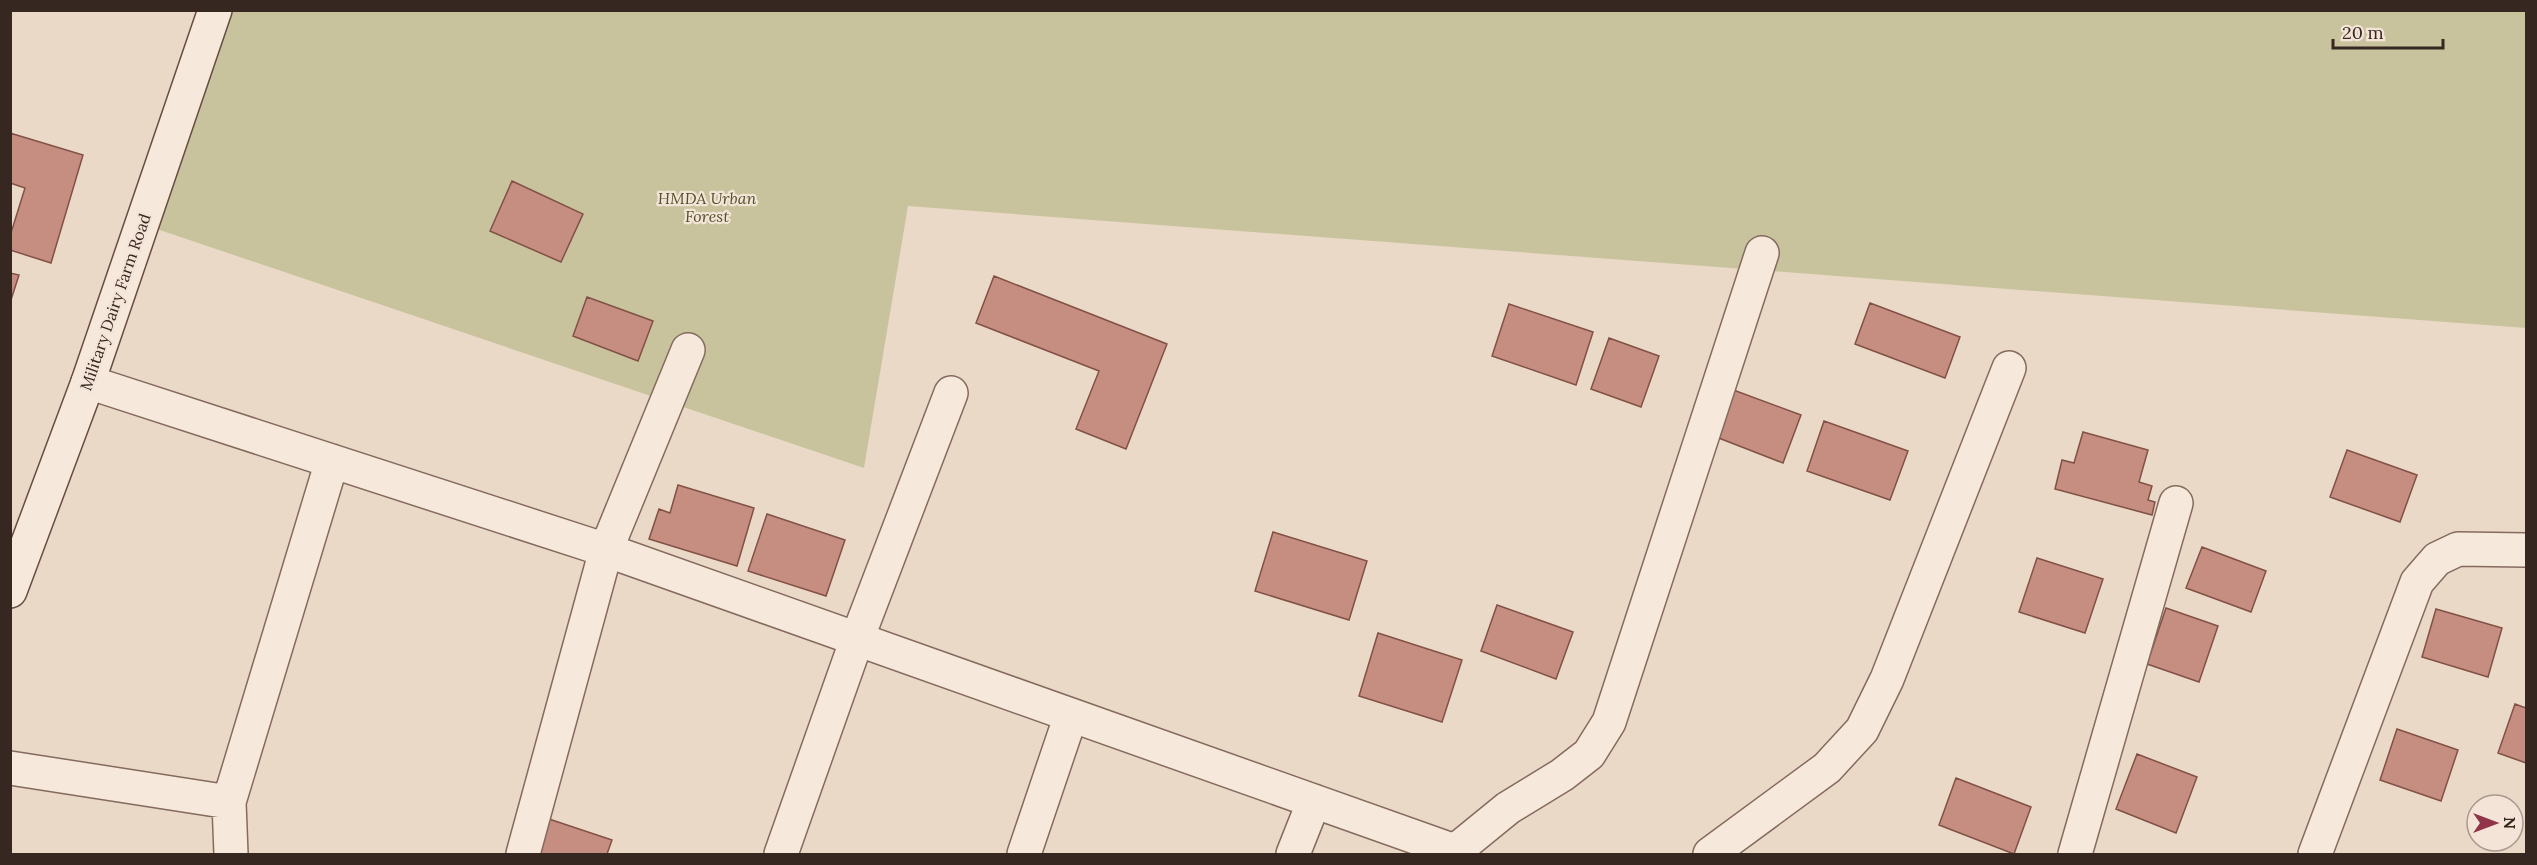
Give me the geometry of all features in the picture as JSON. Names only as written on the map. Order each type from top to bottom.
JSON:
[{"type":"street","name":"Military Dairy Farm Road","points":[[10,591],[88,382],[215,10]]},
{"type":"street","points":[[88,382],[606,550],[1314,801],[1457,854],[1508,808],[1562,776],[1589,754],[1609,722],[1762,254]]},
{"type":"street","points":[[523,855],[606,550],[688,350]]},
{"type":"street","points":[[1710,855],[1827,768],[1862,730],[1887,679],[2009,368]]},
{"type":"street","points":[[781,855],[857,639],[951,393]]},
{"type":"street","points":[[231,855],[229,802],[332,461]]},
{"type":"street","points":[[2075,855],[2176,503]]},
{"type":"street","points":[[2315,855],[2417,582],[2437,559],[2458,549],[2526,550]]},
{"type":"street","points":[[1024,855],[1071,715]]},
{"type":"street","points":[[10,768],[229,802]]},
{"type":"street","points":[[1293,855],[1314,801]]},
{"type":"green space","name":"HMDA Urban Forest","points":[[221,11],[2526,11],[2526,328],[908,206],[864,468],[142,224]]},
{"type":"building","points":[[10,133],[83,155],[51,263],[10,250],[10,236],[25,188],[10,183]]},
{"type":"building","points":[[512,181],[583,214],[561,262],[490,231]]},
{"type":"building","points":[[10,273],[19,275],[10,303]]},
{"type":"building","points":[[994,276],[1167,344],[1126,449],[1076,429],[1099,371],[976,323]]},
{"type":"building","points":[[587,297],[653,321],[638,361],[573,336]]},
{"type":"building","points":[[1870,303],[1960,337],[1945,378],[1855,344]]},
{"type":"building","points":[[1509,304],[1593,332],[1576,385],[1492,356]]},
{"type":"building","points":[[1609,338],[1659,356],[1641,407],[1591,389]]},
{"type":"building","points":[[1728,388],[1801,415],[1783,463],[1711,435]]},
{"type":"building","points":[[1824,421],[1908,451],[1890,500],[1807,471]]},
{"type":"building","points":[[2083,432],[2148,450],[2139,482],[2152,486],[2148,500],[2155,502],[2152,515],[2055,489],[2062,460],[2074,463]]},
{"type":"building","points":[[2347,450],[2417,475],[2400,522],[2330,497]]},
{"type":"building","points":[[678,485],[754,508],[737,566],[649,539],[659,509],[670,513]]},
{"type":"building","points":[[767,514],[845,540],[826,596],[748,571]]},
{"type":"building","points":[[1273,532],[1367,561],[1349,620],[1255,591]]},
{"type":"building","points":[[2202,547],[2266,571],[2251,612],[2186,588]]},
{"type":"building","points":[[2037,558],[2103,579],[2085,633],[2019,612]]},
{"type":"building","points":[[1497,605],[1573,632],[1556,679],[1481,651]]},
{"type":"building","points":[[2166,608],[2218,626],[2199,682],[2147,664]]},
{"type":"building","points":[[2436,609],[2502,628],[2488,677],[2422,657]]},
{"type":"building","points":[[1378,633],[1462,660],[1442,722],[1359,696]]},
{"type":"building","points":[[2515,704],[2526,708],[2526,763],[2498,753]]},
{"type":"building","points":[[2397,729],[2458,750],[2441,801],[2380,780]]},
{"type":"building","points":[[2137,754],[2197,777],[2176,833],[2116,809]]},
{"type":"building","points":[[1956,778],[2031,807],[2014,854],[1939,825]]},
{"type":"building","points":[[540,816],[612,840],[607,854],[527,854]]}]
